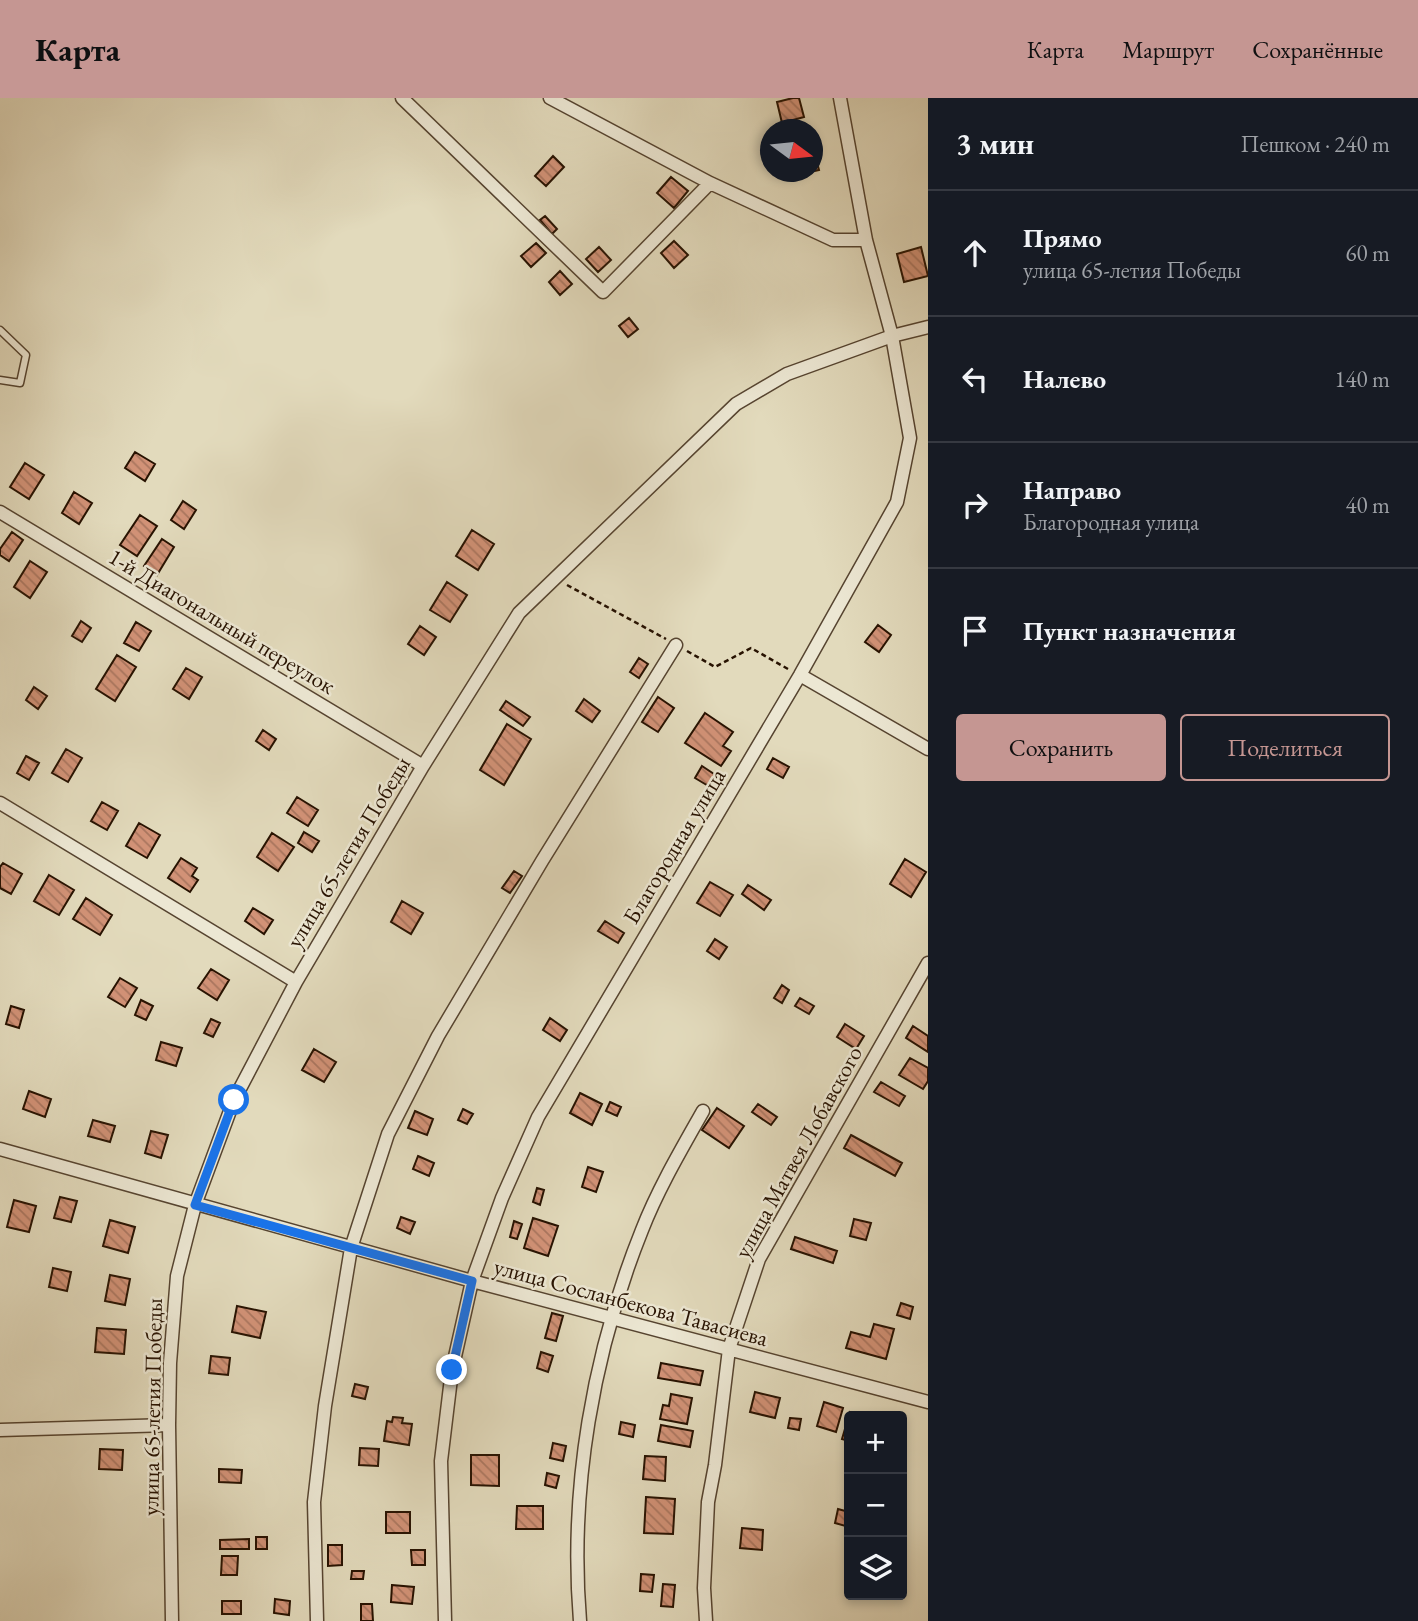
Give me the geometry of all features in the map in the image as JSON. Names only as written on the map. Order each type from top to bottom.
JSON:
[{"type":"street","points":[[402,98],[603,292],[710,183]]},
{"type":"street","points":[[550,98],[710,183],[833,240],[866,240]]},
{"type":"street","name":"Благородная улица","points":[[445,1621],[441,1461],[452,1370],[472,1281],[502,1198],[538,1117],[800,676],[897,502],[910,438],[892,336],[866,240],[840,98]]},
{"type":"street","name":"улица 65-летия Победы","points":[[172,1621],[169,1425],[170,1363],[177,1276],[195,1205],[234,1100],[296,982],[423,766],[519,613],[736,404],[787,374],[892,336],[928,327]]},
{"type":"street","name":"1-й Диагональный переулок","points":[[0,512],[423,766]]},
{"type":"street","points":[[317,1621],[314,1502],[325,1406],[351,1248],[388,1134],[438,1036],[542,861],[676,645]]},
{"type":"street","points":[[800,676],[928,749]]},
{"type":"street","points":[[0,803],[296,982]]},
{"type":"street","name":"улица Матвея Лобавского","points":[[706,1621],[704,1588],[708,1502],[729,1349],[759,1259],[925,977],[928,963]]},
{"type":"street","points":[[580,1621],[577,1554],[580,1489],[594,1396],[612,1318],[643,1227],[676,1157],[703,1111]]},
{"type":"street","name":"улица Сосланбекова Тавасиева","points":[[0,1149],[472,1281],[928,1402]]},
{"type":"street","points":[[0,1430],[169,1425]]},
{"type":"lane","points":[[0,330],[26,355],[20,383],[0,380]]},
{"type":"building","points":[[799,98],[804,117],[781,119],[777,102]]},
{"type":"building","points":[[553,156],[564,167],[546,186],[535,176]]},
{"type":"building","points":[[671,177],[688,191],[674,208],[657,193]]},
{"type":"building","points":[[545,216],[557,229],[552,234],[540,220]]},
{"type":"building","points":[[674,241],[688,255],[674,268],[661,253]]},
{"type":"building","points":[[536,243],[546,253],[531,267],[521,256]]},
{"type":"building","points":[[599,247],[611,260],[598,272],[586,259]]},
{"type":"building","points":[[921,247],[928,276],[904,282],[897,254]]},
{"type":"building","points":[[560,271],[572,284],[560,295],[549,282]]},
{"type":"building","points":[[629,318],[638,329],[628,337],[619,326]]},
{"type":"building","points":[[135,452],[155,464],[145,481],[125,468]]},
{"type":"building","points":[[25,463],[44,475],[29,499],[10,487]]},
{"type":"building","points":[[74,492],[92,503],[79,524],[62,513]]},
{"type":"building","points":[[183,501],[196,510],[184,529],[171,520]]},
{"type":"building","points":[[140,515],[157,526],[137,556],[120,545]]},
{"type":"building","points":[[472,530],[494,544],[478,570],[456,556]]},
{"type":"building","points":[[12,532],[23,540],[9,561],[0,555],[0,549]]},
{"type":"building","points":[[162,539],[174,547],[157,575],[144,566]]},
{"type":"building","points":[[30,561],[47,572],[30,598],[14,587]]},
{"type":"building","points":[[447,582],[467,595],[450,622],[430,610]]},
{"type":"building","points":[[81,621],[91,628],[82,642],[72,636]]},
{"type":"building","points":[[136,622],[151,631],[139,651],[124,643]]},
{"type":"building","points":[[878,625],[891,635],[879,652],[865,642]]},
{"type":"building","points":[[420,626],[436,637],[424,655],[408,644]]},
{"type":"building","points":[[117,655],[136,667],[115,701],[96,689]]},
{"type":"building","points":[[639,658],[648,664],[639,678],[630,672]]},
{"type":"building","points":[[186,668],[202,677],[189,699],[173,689]]},
{"type":"building","points":[[34,687],[47,696],[38,709],[26,700]]},
{"type":"building","points":[[658,697],[674,708],[658,732],[642,722]]},
{"type":"building","points":[[584,699],[600,711],[592,722],[576,711]]},
{"type":"building","points":[[506,701],[530,717],[523,726],[500,710]]},
{"type":"building","points":[[705,713],[733,732],[723,746],[731,751],[721,766],[685,743]]},
{"type":"building","points":[[507,724],[531,739],[504,785],[480,770]]},
{"type":"building","points":[[263,730],[276,739],[269,750],[256,741]]},
{"type":"building","points":[[66,749],[82,758],[68,782],[52,773]]},
{"type":"building","points":[[26,756],[39,763],[29,780],[17,773]]},
{"type":"building","points":[[773,758],[789,767],[783,778],[767,769]]},
{"type":"building","points":[[702,766],[717,776],[710,787],[695,778]]},
{"type":"building","points":[[297,797],[318,810],[308,826],[287,813]]},
{"type":"building","points":[[102,802],[118,811],[107,830],[91,821]]},
{"type":"building","points":[[139,823],[160,835],[147,858],[126,846]]},
{"type":"building","points":[[304,832],[319,841],[312,852],[298,843]]},
{"type":"building","points":[[272,833],[294,847],[278,871],[257,857]]},
{"type":"building","points":[[181,858],[197,868],[192,876],[198,880],[190,892],[168,878]]},
{"type":"building","points":[[905,859],[926,872],[911,897],[890,884]]},
{"type":"building","points":[[3,863],[22,874],[11,894],[0,888],[0,867]]},
{"type":"building","points":[[514,871],[522,876],[510,893],[502,888]]},
{"type":"building","points":[[49,875],[74,890],[59,915],[34,901]]},
{"type":"building","points":[[710,882],[733,895],[720,916],[697,903]]},
{"type":"building","points":[[748,885],[771,900],[764,910],[742,894]]},
{"type":"building","points":[[86,898],[112,915],[100,935],[73,919]]},
{"type":"building","points":[[402,901],[423,913],[411,934],[391,922]]},
{"type":"building","points":[[253,908],[273,920],[264,934],[245,921]]},
{"type":"building","points":[[605,921],[624,933],[618,943],[598,931]]},
{"type":"building","points":[[715,939],[727,947],[719,959],[707,951]]},
{"type":"building","points":[[211,969],[229,980],[217,1000],[198,988]]},
{"type":"building","points":[[120,978],[137,988],[125,1007],[108,997]]},
{"type":"building","points":[[782,985],[789,990],[782,1003],[774,998]]},
{"type":"building","points":[[800,998],[814,1006],[809,1014],[795,1006]]},
{"type":"building","points":[[141,1000],[153,1006],[146,1020],[135,1015]]},
{"type":"building","points":[[11,1006],[24,1010],[19,1028],[6,1024]]},
{"type":"building","points":[[550,1018],[567,1030],[560,1041],[543,1030]]},
{"type":"building","points":[[211,1019],[220,1023],[213,1037],[204,1033]]},
{"type":"building","points":[[845,1024],[864,1036],[856,1049],[837,1037]]},
{"type":"building","points":[[913,1026],[928,1036],[928,1052],[906,1038]]},
{"type":"building","points":[[161,1042],[182,1048],[176,1066],[156,1060]]},
{"type":"building","points":[[314,1049],[336,1062],[324,1082],[302,1070]]},
{"type":"building","points":[[910,1058],[928,1068],[928,1081],[923,1089],[899,1075]]},
{"type":"building","points":[[881,1082],[905,1096],[899,1106],[874,1092]]},
{"type":"building","points":[[29,1091],[51,1099],[45,1117],[23,1109]]},
{"type":"building","points":[[580,1093],[602,1104],[592,1125],[570,1113]]},
{"type":"building","points":[[610,1102],[621,1107],[617,1116],[606,1111]]},
{"type":"building","points":[[758,1104],[777,1117],[771,1125],[752,1112]]},
{"type":"building","points":[[717,1108],[744,1126],[729,1148],[702,1130]]},
{"type":"building","points":[[463,1109],[473,1114],[467,1124],[458,1120]]},
{"type":"building","points":[[415,1111],[433,1119],[427,1135],[408,1128]]},
{"type":"building","points":[[93,1120],[115,1126],[110,1142],[88,1136]]},
{"type":"building","points":[[151,1131],[168,1135],[161,1158],[145,1153]]},
{"type":"building","points":[[851,1135],[902,1163],[895,1176],[844,1148]]},
{"type":"building","points":[[418,1156],[434,1163],[429,1176],[413,1169]]},
{"type":"building","points":[[588,1167],[603,1172],[596,1192],[582,1187]]},
{"type":"building","points":[[537,1188],[544,1190],[540,1205],[533,1202]]},
{"type":"building","points":[[60,1197],[77,1201],[71,1222],[54,1218]]},
{"type":"building","points":[[14,1200],[36,1206],[29,1232],[7,1227]]},
{"type":"building","points":[[401,1217],[415,1222],[410,1234],[397,1228]]},
{"type":"building","points":[[533,1218],[558,1226],[548,1256],[524,1248]]},
{"type":"building","points":[[854,1219],[871,1223],[866,1240],[850,1236]]},
{"type":"building","points":[[110,1220],[135,1227],[128,1253],[103,1246]]},
{"type":"building","points":[[514,1221],[522,1224],[517,1239],[510,1237]]},
{"type":"building","points":[[795,1237],[837,1251],[833,1263],[791,1249]]},
{"type":"building","points":[[53,1268],[71,1272],[67,1291],[49,1287]]},
{"type":"building","points":[[110,1275],[130,1279],[125,1305],[105,1301]]},
{"type":"building","points":[[901,1303],[913,1307],[910,1319],[897,1315]]},
{"type":"building","points":[[237,1306],[266,1312],[260,1338],[232,1332]]},
{"type":"building","points":[[552,1313],[563,1316],[556,1341],[545,1338]]},
{"type":"building","points":[[874,1324],[894,1329],[886,1359],[846,1348],[851,1332],[870,1337]]},
{"type":"building","points":[[97,1328],[126,1330],[124,1354],[95,1352]]},
{"type":"building","points":[[541,1352],[553,1356],[548,1372],[537,1368]]},
{"type":"building","points":[[211,1356],[230,1358],[228,1375],[209,1373]]},
{"type":"building","points":[[661,1363],[703,1371],[700,1385],[658,1378]]},
{"type":"building","points":[[355,1384],[368,1387],[365,1399],[352,1396]]},
{"type":"building","points":[[755,1392],[780,1398],[775,1418],[750,1412]]},
{"type":"building","points":[[671,1394],[692,1398],[687,1424],[660,1419],[663,1405],[669,1406]]},
{"type":"building","points":[[824,1402],[843,1408],[836,1432],[817,1426]]},
{"type":"building","points":[[393,1417],[403,1418],[402,1423],[412,1424],[409,1445],[384,1441],[387,1421],[392,1422]]},
{"type":"building","points":[[790,1418],[801,1419],[799,1430],[788,1428]]},
{"type":"building","points":[[621,1422],[635,1425],[633,1437],[619,1434]]},
{"type":"building","points":[[661,1425],[693,1431],[690,1447],[658,1441]]},
{"type":"building","points":[[553,1443],[566,1446],[563,1461],[550,1458]]},
{"type":"building","points":[[360,1448],[379,1449],[378,1466],[359,1465]]},
{"type":"building","points":[[100,1449],[123,1450],[122,1470],[99,1469]]},
{"type":"building","points":[[471,1455],[499,1455],[499,1486],[471,1485]]},
{"type":"building","points":[[645,1456],[666,1457],[665,1481],[643,1479]]},
{"type":"building","points":[[219,1469],[242,1470],[241,1483],[219,1482]]},
{"type":"building","points":[[547,1473],[559,1476],[556,1488],[545,1485]]},
{"type":"building","points":[[646,1497],[675,1499],[673,1534],[644,1533]]},
{"type":"building","points":[[517,1506],[543,1506],[543,1529],[516,1529]]},
{"type":"building","points":[[838,1509],[844,1511],[844,1526],[835,1523]]},
{"type":"building","points":[[386,1512],[410,1512],[410,1533],[386,1533]]},
{"type":"building","points":[[742,1528],[763,1530],[762,1550],[740,1548]]},
{"type":"building","points":[[256,1537],[267,1537],[267,1549],[256,1549]]},
{"type":"building","points":[[249,1539],[249,1549],[220,1549],[220,1540]]},
{"type":"building","points":[[328,1545],[342,1545],[342,1565],[328,1566]]},
{"type":"building","points":[[411,1550],[425,1550],[425,1565],[412,1565]]},
{"type":"building","points":[[222,1556],[238,1556],[237,1575],[221,1575]]},
{"type":"building","points":[[352,1571],[364,1571],[363,1579],[351,1579]]},
{"type":"building","points":[[641,1574],[654,1575],[652,1592],[640,1591]]},
{"type":"building","points":[[663,1584],[675,1585],[673,1607],[661,1606]]},
{"type":"building","points":[[392,1585],[414,1587],[412,1604],[391,1602]]},
{"type":"building","points":[[275,1599],[290,1601],[289,1615],[274,1613]]},
{"type":"building","points":[[222,1601],[241,1601],[241,1614],[222,1614]]},
{"type":"building","points":[[361,1604],[372,1604],[373,1621],[361,1621]]},
{"type":"route","points":[[234,1100],[195,1205],[472,1281],[452,1370]]}]
